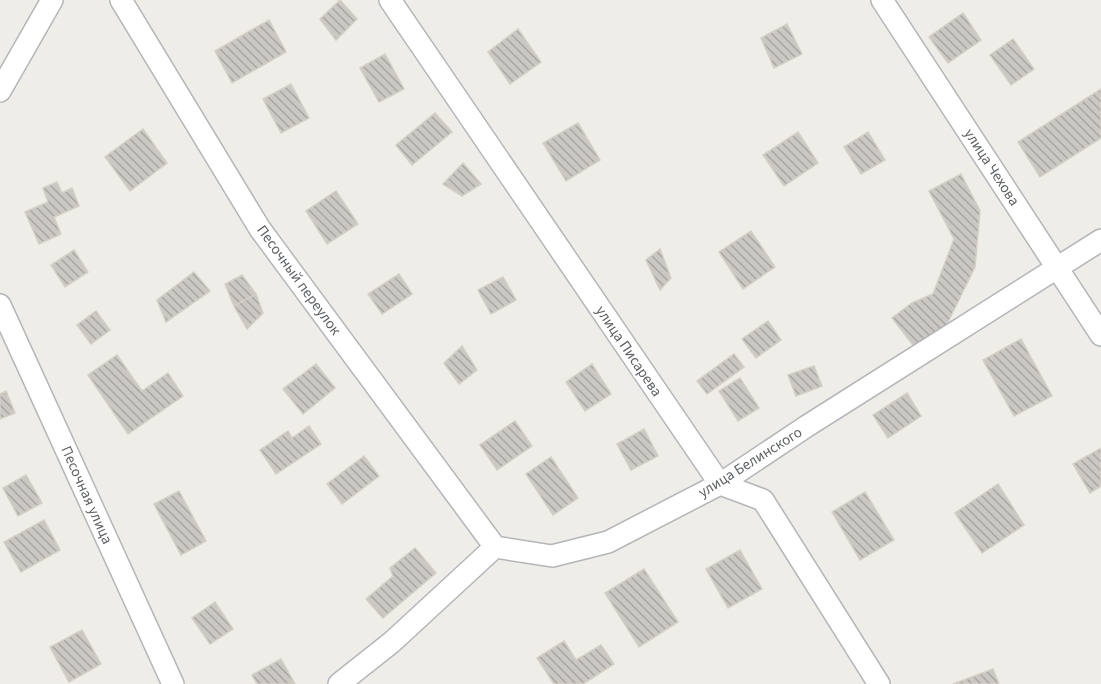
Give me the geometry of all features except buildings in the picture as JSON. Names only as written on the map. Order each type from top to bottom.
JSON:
[{"type":"street","points":[[0,91],[52,0]]},
{"type":"street","name":"Песочный переулок","points":[[121,0],[260,229],[495,547]]},
{"type":"street","name":"улица Писарева","points":[[390,0],[720,484]]},
{"type":"street","name":"улица Чехова","points":[[882,0],[1101,335]]},
{"type":"street","name":"улица Белинского","points":[[495,547],[552,556],[608,542],[720,484],[1057,266],[1101,240]]},
{"type":"street","name":"Песочная улица","points":[[0,305],[173,684]]},
{"type":"street","points":[[720,484],[763,500],[879,684]]},
{"type":"street","points":[[339,684],[392,642],[495,547]]}]
